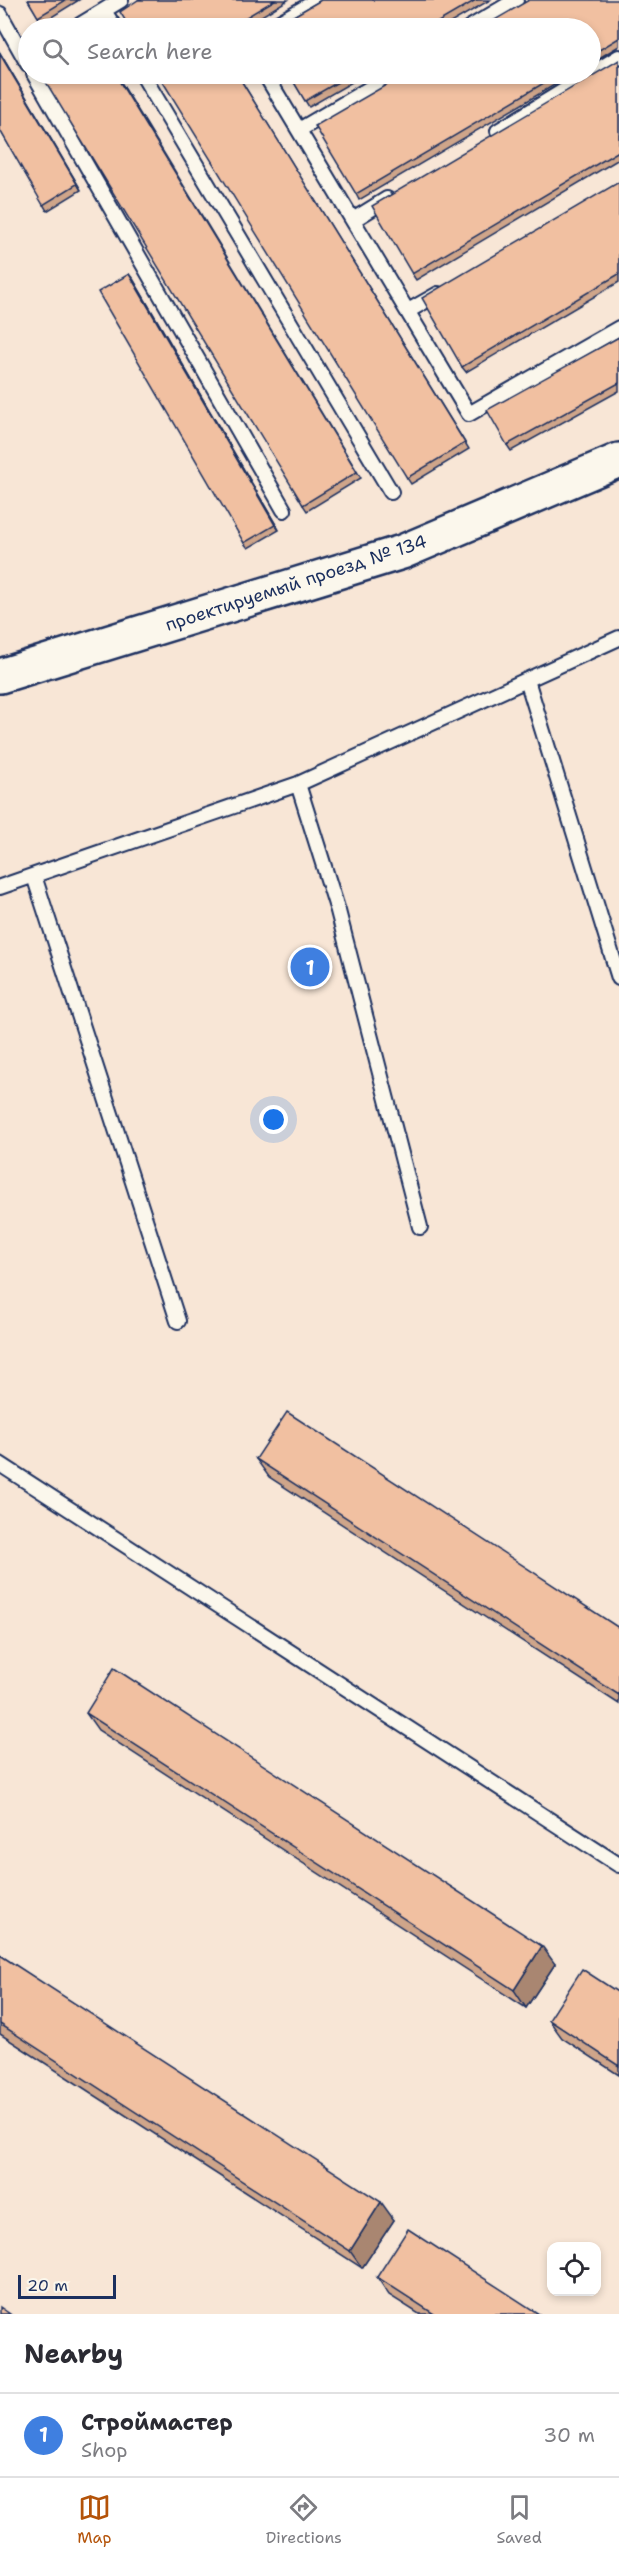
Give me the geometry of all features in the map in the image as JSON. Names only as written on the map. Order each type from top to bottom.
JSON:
[{"type":"street","name":"проектируемый проезд № 134","points":[[0,676],[402,552],[619,460]]},
{"type":"lane","points":[[91,18],[121,0]]},
{"type":"lane","points":[[286,18],[318,0]]},
{"type":"lane","points":[[486,18],[516,0]]},
{"type":"lane","points":[[104,10],[109,18]]},
{"type":"lane","points":[[0,14],[18,44]]},
{"type":"lane","points":[[601,68],[619,57]]},
{"type":"lane","points":[[40,84],[284,510]]},
{"type":"lane","points":[[148,84],[392,492]]},
{"type":"lane","points":[[271,84],[470,414],[619,328]]},
{"type":"lane","points":[[299,130],[377,84]]},
{"type":"lane","points":[[486,139],[575,84]]},
{"type":"lane","points":[[353,220],[394,195]]},
{"type":"lane","points":[[408,311],[448,288]]},
{"type":"lane","points":[[0,887],[298,784],[619,638]]},
{"type":"lane","points":[[527,680],[619,978]]},
{"type":"lane","points":[[298,784],[338,911],[420,1227]]},
{"type":"lane","points":[[34,876],[178,1321]]},
{"type":"lane","points":[[0,1464],[619,1865]]},
{"type":"building","points":[[28,0],[66,0],[38,17]]},
{"type":"building","points":[[138,0],[275,0],[245,18],[124,18],[120,12]]},
{"type":"building","points":[[321,0],[476,0],[445,18],[290,18]]},
{"type":"building","points":[[529,0],[619,0],[619,38],[601,49],[601,18],[498,18]]},
{"type":"building","points":[[0,54],[77,184],[43,205],[0,130]]},
{"type":"building","points":[[619,60],[619,151],[412,274],[372,206],[578,84],[601,84],[601,71]]},
{"type":"building","points":[[47,84],[121,84],[357,472],[303,505]]},
{"type":"building","points":[[164,84],[243,84],[465,443],[407,478]]},
{"type":"building","points":[[295,84],[335,84],[305,101]]},
{"type":"building","points":[[388,84],[542,84],[356,194],[315,126]]},
{"type":"building","points":[[619,182],[619,274],[462,367],[422,298]]},
{"type":"building","points":[[129,274],[275,525],[244,543],[98,292]]},
{"type":"building","points":[[619,337],[619,383],[507,445],[487,410]]},
{"type":"building","points":[[287,1412],[619,1628],[619,1695],[256,1459]]},
{"type":"building","points":[[114,1668],[542,1946],[514,1990],[86,1713]]},
{"type":"building","points":[[0,1955],[381,2202],[350,2251],[0,2024]]},
{"type":"building","points":[[582,1969],[619,1993],[619,2066],[549,2020]]},
{"type":"building","points":[[408,2229],[539,2314],[434,2314],[377,2277]]},
{"type":"building","points":[[0,2307],[10,2314],[0,2314]]},
{"type":"place","name":"Строймастер","points":[[310,967]]}]
